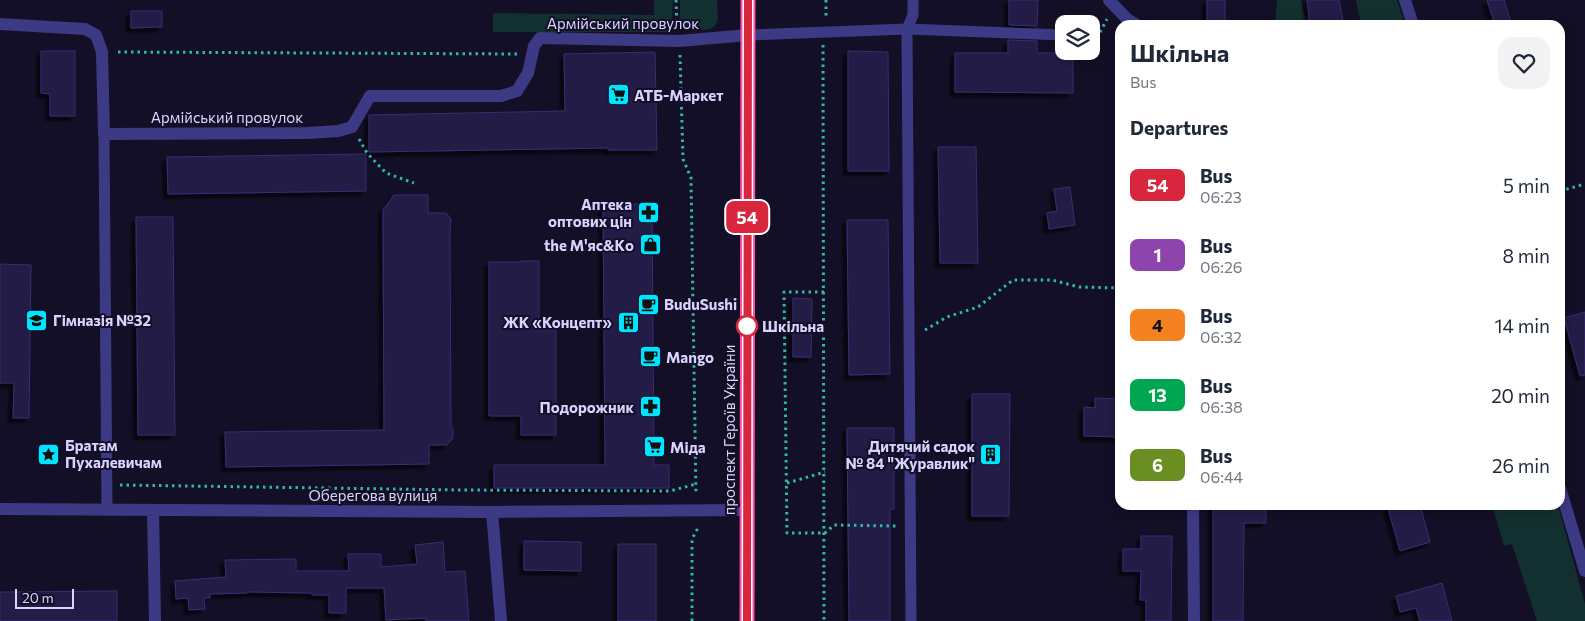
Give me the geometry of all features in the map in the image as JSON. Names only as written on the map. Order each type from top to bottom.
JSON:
[{"type":"highway","name":"проспект Героїв України","points":[[747,621],[748,0]]},
{"type":"street","points":[[1405,0],[1411,20]]},
{"type":"street","points":[[1113,4],[1129,20]]},
{"type":"street","points":[[0,24],[85,29],[96,35],[102,52],[104,134]]},
{"type":"street","name":"Армійський провулок","points":[[104,134],[307,133],[338,131],[352,127],[370,96],[501,96],[517,91],[528,73],[534,46],[540,38],[679,41],[748,35]]},
{"type":"street","points":[[1565,505],[1585,571]]},
{"type":"street","name":"Оберегова вулиця","points":[[0,509],[492,512],[746,510]]},
{"type":"street","points":[[1193,510],[1194,621]]},
{"type":"street","points":[[153,511],[156,621]]},
{"type":"street","points":[[492,512],[501,621]]},
{"type":"lane","points":[[911,621],[907,30],[913,16],[913,0]]},
{"type":"lane","name":"Армійський провулок","points":[[748,35],[907,30],[1055,35]]},
{"type":"lane","points":[[104,134],[107,510]]},
{"type":"path","points":[[676,0],[675,19],[679,41],[683,159],[691,178],[696,496]]},
{"type":"path","points":[[824,621],[824,43],[826,0]]},
{"type":"path","points":[[1100,32],[1113,4]]},
{"type":"path","points":[[102,52],[532,54]]},
{"type":"path","points":[[352,127],[367,153],[386,172],[414,183]]},
{"type":"path","points":[[1565,190],[1585,184]]},
{"type":"path","points":[[910,340],[947,317],[978,307],[1013,280],[1052,280],[1079,287],[1115,288]]},
{"type":"path","points":[[824,292],[784,292],[787,533],[825,533],[834,525],[911,526]]},
{"type":"path","points":[[787,483],[824,472]]},
{"type":"path","points":[[107,485],[670,491],[696,484]]},
{"type":"path","points":[[692,621],[692,539],[699,525]]},
{"type":"green space","points":[[654,0],[673,0],[671,32],[493,32],[493,13],[654,15]]},
{"type":"green space","points":[[680,0],[717,0],[718,17],[716,25],[702,30],[682,28],[680,23]]},
{"type":"green space","points":[[1277,0],[1301,0],[1304,14],[1309,20],[1275,20]]},
{"type":"green space","points":[[1356,0],[1397,0],[1403,20],[1360,20]]},
{"type":"green space","points":[[1493,510],[1559,510],[1585,604],[1585,621],[1537,621],[1512,544],[1504,546]]},
{"type":"building","points":[[1009,0],[1038,0],[1037,26],[1009,25]]},
{"type":"building","points":[[1207,0],[1225,0],[1225,20],[1207,20]]},
{"type":"building","points":[[1307,0],[1339,0],[1343,20],[1309,20]]},
{"type":"building","points":[[1487,0],[1504,0],[1510,20],[1493,20]]},
{"type":"building","points":[[131,11],[162,11],[162,27],[131,28]]},
{"type":"building","points":[[1008,40],[1037,41],[1037,53],[1055,53],[1055,60],[1073,60],[1073,93],[955,92],[955,53],[1008,53]]},
{"type":"building","points":[[41,51],[75,51],[75,116],[50,116],[50,94],[41,93]]},
{"type":"building","points":[[848,51],[888,52],[889,171],[848,171]]},
{"type":"building","points":[[655,52],[657,150],[608,150],[608,148],[369,152],[369,115],[565,111],[564,54]]},
{"type":"building","points":[[938,147],[976,147],[978,263],[940,263]]},
{"type":"building","points":[[366,154],[366,191],[168,194],[167,157]]},
{"type":"building","points":[[1070,187],[1075,225],[1049,229],[1047,213],[1057,211],[1054,189]]},
{"type":"building","points":[[394,195],[428,195],[428,213],[446,213],[451,219],[451,427],[453,429],[453,438],[447,445],[429,445],[429,464],[226,467],[225,432],[384,430],[383,210]]},
{"type":"building","name":"ЖК «Концепт»","points":[[603,204],[652,204],[654,465],[669,465],[669,488],[494,488],[494,465],[605,465]]},
{"type":"building","points":[[136,217],[173,217],[175,435],[138,435]]},
{"type":"building","points":[[847,220],[888,220],[890,374],[849,375]]},
{"type":"building","points":[[539,261],[539,330],[556,330],[556,435],[521,435],[521,416],[489,416],[489,262]]},
{"type":"building","points":[[0,264],[31,265],[29,418],[13,418],[14,383],[0,383]]},
{"type":"building","points":[[793,298],[812,299],[811,357],[793,357]]},
{"type":"building","points":[[1585,312],[1585,375],[1580,376],[1565,318]]},
{"type":"building","name":"Дитячий садок № 84 \"Журавлик\"","points":[[972,394],[1010,394],[1009,516],[972,516]]},
{"type":"building","points":[[1095,398],[1115,399],[1115,437],[1084,436],[1084,407],[1095,408]]},
{"type":"building","points":[[847,428],[894,428],[894,509],[890,509],[890,621],[849,621]]},
{"type":"building","points":[[1213,510],[1266,510],[1266,523],[1244,523],[1243,621],[1213,621]]},
{"type":"building","points":[[1388,510],[1421,510],[1430,542],[1400,551]]},
{"type":"building","points":[[1141,536],[1172,536],[1171,621],[1146,621],[1146,600],[1140,600],[1141,571],[1123,571],[1123,549],[1141,549]]},
{"type":"building","points":[[524,541],[581,542],[581,571],[524,570]]},
{"type":"building","points":[[443,542],[445,572],[465,571],[469,621],[426,621],[426,618],[386,620],[384,588],[346,588],[346,613],[329,613],[329,595],[312,595],[312,593],[247,592],[210,594],[210,598],[204,598],[205,609],[189,610],[188,598],[176,599],[175,581],[226,577],[225,560],[296,559],[296,571],[349,571],[348,554],[381,554],[381,567],[417,564],[415,545]]},
{"type":"building","points":[[618,544],[656,544],[656,621],[618,621]]},
{"type":"building","points":[[1442,583],[1452,621],[1420,621],[1416,608],[1400,612],[1396,596]]},
{"type":"building","points":[[117,591],[117,621],[0,621],[0,592]]},
{"type":"bus line","name":"54","points":[[747,621],[748,0]]},
{"type":"place","name":"АТБ-Маркет","points":[[618,95]]},
{"type":"place","name":"Аптека оптових цін","points":[[648,213]]},
{"type":"place","name":"the М'яс&Kо","points":[[650,245]]},
{"type":"place","name":"BuduSushi","points":[[648,304]]},
{"type":"place","name":"Гімназія №32","points":[[37,320]]},
{"type":"place","name":"ЖК «Концепт»","points":[[628,322]]},
{"type":"place","name":"Шкільна","points":[[747,326]]},
{"type":"place","name":"Mango","points":[[650,357]]},
{"type":"place","name":"Подорожник","points":[[650,407]]},
{"type":"place","name":"Міда","points":[[654,447]]},
{"type":"place","name":"Братам Пухалевичам","points":[[49,454]]},
{"type":"place","name":"Дитячий садок № 84 \"Журавлик\"","points":[[991,455]]}]
